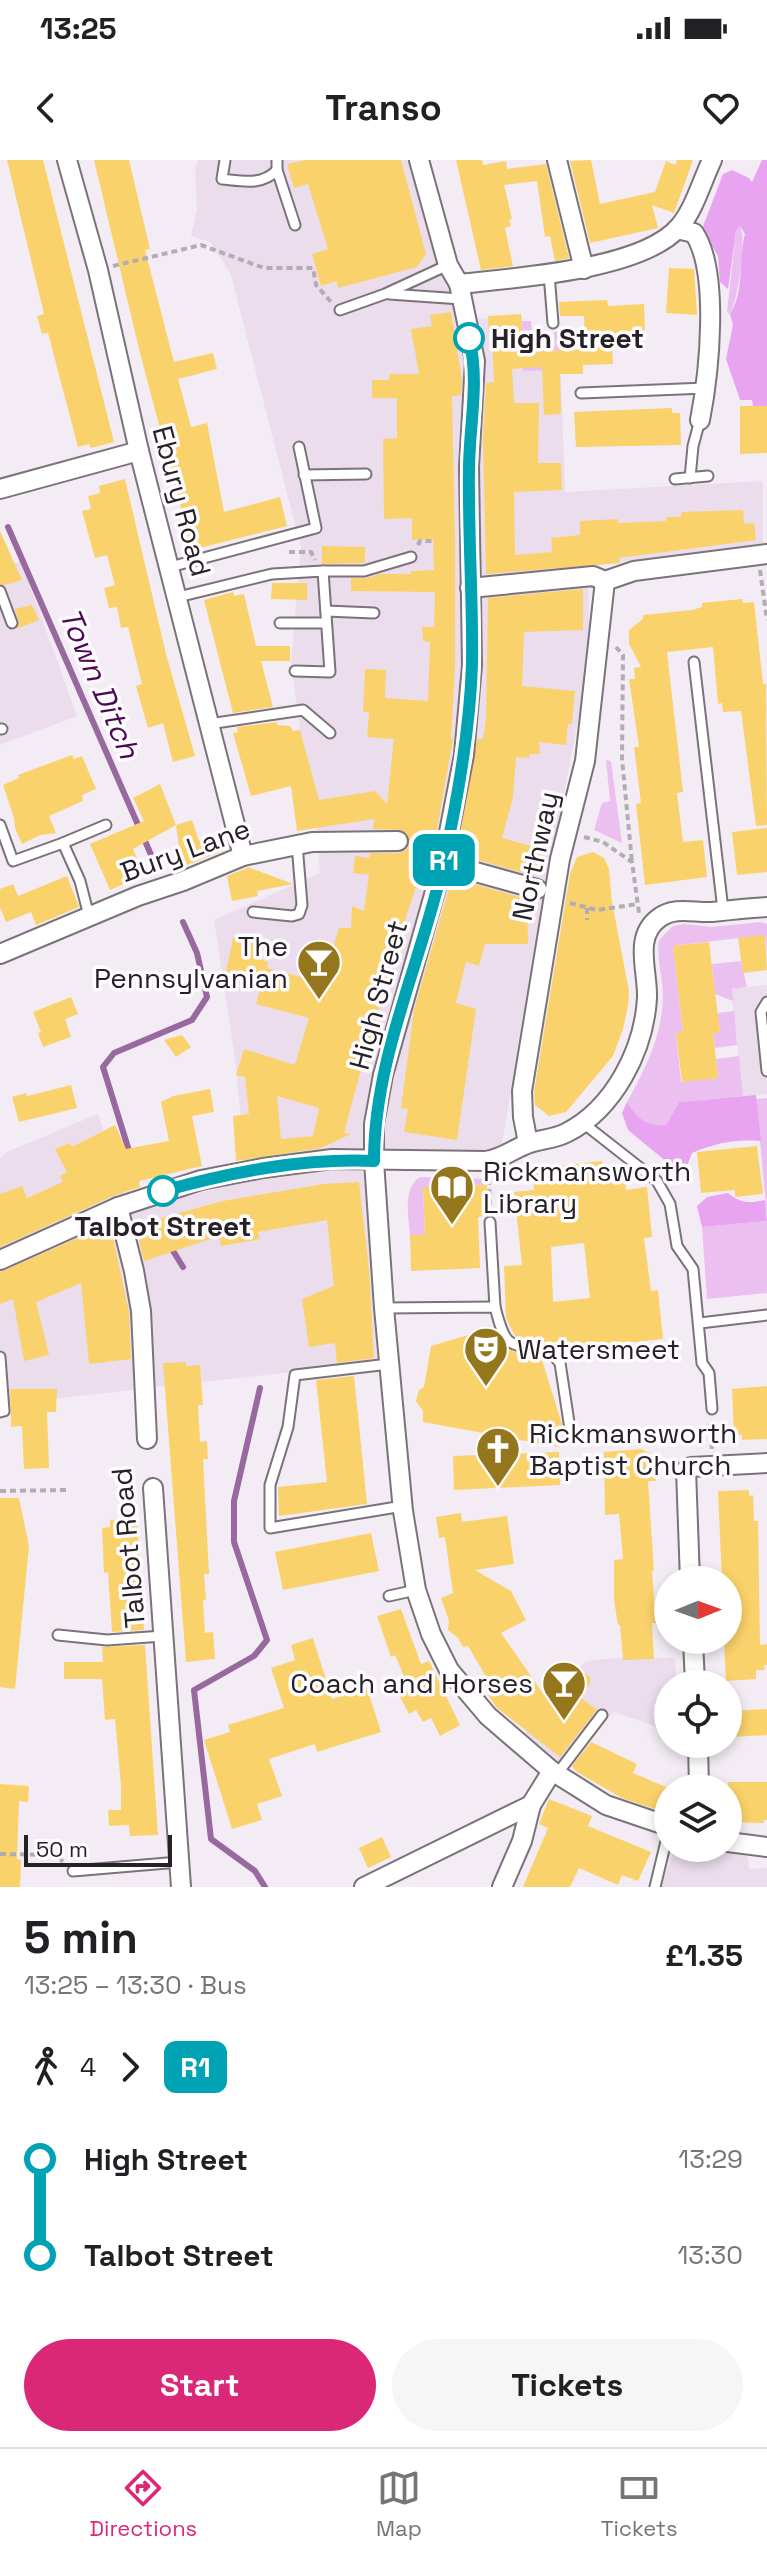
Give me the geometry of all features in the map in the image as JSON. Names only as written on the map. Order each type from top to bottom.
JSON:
[{"type":"street","name":"Ebury Road","points":[[67,160],[98,270],[139,451],[243,856]]},
{"type":"street","name":"High Street","points":[[419,160],[448,265],[460,292],[475,361],[469,467],[472,665],[464,755],[443,863],[383,1075],[374,1124],[384,1308],[403,1506],[416,1590],[431,1634],[449,1670],[488,1716],[555,1773],[606,1805],[654,1821]]},
{"type":"street","points":[[557,160],[584,269]]},
{"type":"street","points":[[460,292],[584,269],[656,245],[677,229],[712,160]]},
{"type":"street","points":[[677,229],[694,233],[703,247],[708,272],[706,388],[700,420]]},
{"type":"street","points":[[0,489],[139,451]]},
{"type":"street","points":[[470,588],[593,576],[605,581],[634,571],[767,554]]},
{"type":"street","name":"Northway","points":[[528,1143],[522,1091],[560,859],[585,761],[605,581]]},
{"type":"street","name":"Bury Lane","points":[[1,950],[243,856],[325,841],[398,841]]},
{"type":"street","points":[[443,863],[537,889]]},
{"type":"street","points":[[0,1260],[118,1207],[201,1180],[332,1159],[486,1161],[509,1155],[528,1143],[562,1135],[583,1123],[607,1101],[622,1079],[637,1046],[647,997],[643,939],[650,926],[660,916],[670,912],[767,907]]},
{"type":"street","name":"Talbot Road","points":[[118,1207],[141,1311],[147,1439]]},
{"type":"street","points":[[689,1566],[686,1470],[691,1467],[767,1463]]},
{"type":"street","name":"Talbot Road","points":[[153,1488],[181,1887]]},
{"type":"street","points":[[502,1887],[522,1841],[531,1805],[555,1773]]},
{"type":"street","points":[[364,1887],[531,1805]]},
{"type":"street","points":[[742,1844],[767,1847]]},
{"type":"lane","points":[[225,160],[222,179],[261,181],[270,177],[277,165]]},
{"type":"lane","points":[[277,165],[295,225]]},
{"type":"lane","points":[[340,310],[385,294],[448,265]]},
{"type":"lane","points":[[549,274],[553,323]]},
{"type":"lane","points":[[385,294],[460,292]]},
{"type":"lane","points":[[581,393],[706,388]]},
{"type":"lane","points":[[690,478],[693,446],[700,420]]},
{"type":"lane","points":[[170,567],[316,528],[299,447]]},
{"type":"lane","points":[[304,475],[366,474]]},
{"type":"lane","points":[[675,479],[708,476]]},
{"type":"lane","points":[[178,597],[272,574],[364,571],[411,557]]},
{"type":"lane","points":[[295,671],[330,672],[323,571]]},
{"type":"lane","points":[[0,591],[12,623]]},
{"type":"lane","points":[[326,611],[374,613]]},
{"type":"lane","points":[[280,623],[326,623]]},
{"type":"lane","points":[[694,662],[723,910]]},
{"type":"lane","points":[[209,724],[303,710],[330,733]]},
{"type":"lane","points":[[0,825],[13,861],[106,825]]},
{"type":"lane","points":[[63,843],[80,881],[89,916]]},
{"type":"lane","points":[[253,912],[299,914],[302,905],[297,844]]},
{"type":"lane","points":[[767,1002],[761,1012],[767,1071]]},
{"type":"lane","points":[[583,1123],[657,1181],[670,1204],[677,1246],[693,1269],[702,1363],[709,1373],[712,1409]]},
{"type":"lane","points":[[490,1222],[495,1307],[503,1337],[511,1344],[550,1351],[560,1363],[570,1429]]},
{"type":"lane","points":[[384,1308],[495,1307]]},
{"type":"lane","points":[[700,1323],[767,1315]]},
{"type":"lane","points":[[0,1357],[4,1411],[0,1412]]},
{"type":"lane","points":[[389,1364],[295,1375],[288,1427],[270,1485],[270,1528],[403,1506]]},
{"type":"lane","points":[[389,1596],[416,1590]]},
{"type":"lane","points":[[58,1635],[107,1640],[163,1636]]},
{"type":"lane","points":[[555,1773],[602,1715]]},
{"type":"lane","points":[[73,1871],[179,1862]]},
{"type":"lane","points":[[655,1887],[661,1862]]},
{"type":"path","points":[[98,270],[201,245],[264,268],[313,268],[316,285],[340,310]]},
{"type":"path","points":[[761,573],[767,620]]},
{"type":"path","points":[[615,646],[623,655],[622,759],[643,939]]},
{"type":"path","points":[[584,838],[603,842],[632,862]]},
{"type":"path","points":[[558,900],[597,910],[638,904]]},
{"type":"path","points":[[587,908],[587,920]]},
{"type":"path","points":[[486,1161],[490,1222]]},
{"type":"path","points":[[0,1491],[68,1490]]},
{"type":"path","points":[[0,1854],[57,1855],[73,1871]]},
{"type":"shaded area","points":[[198,160],[411,160],[431,243],[473,319],[522,317],[525,370],[549,369],[549,376],[561,376],[565,492],[763,481],[763,544],[588,566],[590,659],[534,947],[501,1151],[361,1148],[372,1257],[378,1367],[354,1365],[0,1405],[0,1158],[7,1152],[98,1114],[130,1211],[247,1181],[235,1058],[214,920],[320,873],[313,780],[300,730],[291,662],[301,547],[230,272],[210,242],[191,236],[197,209],[195,170]]},
{"type":"shaded area","points":[[762,160],[767,160],[767,406],[753,406],[752,400],[740,400],[726,359],[733,325],[730,314],[738,295],[745,234],[740,226],[736,231],[728,289],[720,282],[718,256],[702,229],[723,174],[732,170],[752,182]]},
{"type":"shaded area","points":[[740,226],[743,243],[741,269],[730,314],[727,312],[736,231]]},
{"type":"shaded area","points":[[522,321],[531,321],[533,347],[555,346],[554,332],[573,331],[573,350],[551,370],[523,371]]},
{"type":"shaded area","points":[[21,561],[77,716],[0,745],[0,569]]},
{"type":"shaded area","points":[[606,760],[611,761],[622,843],[594,830],[602,803],[610,801]]},
{"type":"shaded area","points":[[684,924],[712,927],[767,924],[767,950],[765,935],[673,946],[683,1032],[676,1033],[681,1082],[718,1078],[716,1059],[739,1056],[743,1096],[679,1102],[666,1125],[642,1121],[627,1102],[646,1064],[660,1025],[663,996],[659,940],[673,926]]},
{"type":"shaded area","points":[[741,961],[747,987],[732,989],[733,1001],[715,994],[712,964]]},
{"type":"shaded area","points":[[767,985],[767,1094],[743,1096],[731,989]]},
{"type":"shaded area","points":[[734,1011],[737,1045],[715,1048],[713,1033],[720,1032],[717,1013]]},
{"type":"shaded area","points":[[756,1095],[761,1141],[734,1141],[692,1153],[687,1166],[679,1172],[628,1130],[622,1113],[627,1102],[643,1120],[666,1125],[679,1102]]},
{"type":"shaded area","points":[[767,1098],[767,1215],[756,1099]]},
{"type":"shaded area","points":[[420,1177],[487,1179],[487,1185],[423,1188],[425,1235],[410,1235],[409,1195],[414,1182]]},
{"type":"shaded area","points":[[728,1193],[746,1202],[765,1200],[767,1221],[702,1227],[697,1206],[707,1197]]},
{"type":"shaded area","points":[[767,1221],[767,1293],[707,1299],[702,1227]]},
{"type":"shaded area","points":[[675,1658],[675,1670],[654,1670],[654,1726],[614,1712],[585,1742],[566,1769],[522,1737],[586,1661]]},
{"type":"shaded area","points":[[742,1855],[748,1856],[749,1869],[767,1868],[767,1887],[660,1887],[670,1862],[742,1862]]},
{"type":"building","points":[[7,160],[43,160],[114,442],[91,448],[89,444],[78,447],[48,333],[42,334],[37,316],[44,314]]},
{"type":"building","points":[[94,160],[129,160],[150,249],[145,250],[174,362],[213,353],[217,369],[178,379],[191,427],[207,423],[224,512],[280,497],[287,526],[192,550],[140,353]]},
{"type":"building","points":[[307,160],[401,160],[426,254],[417,267],[338,288],[337,281],[321,286],[312,254],[328,249],[308,184],[294,188],[287,164]]},
{"type":"building","points":[[456,160],[482,160],[483,165],[506,161],[507,169],[546,164],[569,258],[555,261],[550,236],[545,237],[537,181],[504,185],[512,219],[509,220],[511,226],[505,228],[513,266],[481,270]]},
{"type":"building","points":[[591,160],[600,204],[655,192],[666,161],[675,165],[677,160],[693,160],[674,213],[652,205],[658,228],[590,243],[570,161]]},
{"type":"building","points":[[669,268],[694,269],[697,315],[666,313]]},
{"type":"building","points":[[607,300],[608,306],[644,304],[645,333],[611,335],[613,364],[583,365],[583,374],[560,374],[561,414],[544,415],[542,367],[512,369],[514,403],[539,403],[538,463],[561,463],[562,490],[514,492],[515,555],[552,552],[551,538],[580,535],[580,521],[666,521],[666,517],[681,517],[681,512],[743,510],[744,524],[754,523],[756,540],[619,558],[620,563],[486,574],[483,439],[486,383],[494,382],[488,316],[521,314],[523,352],[585,349],[584,316],[560,316],[559,302]]},
{"type":"building","points":[[451,312],[462,380],[461,395],[452,396],[455,539],[453,739],[435,840],[432,840],[405,920],[360,1073],[344,1133],[351,1134],[321,1148],[236,1161],[233,1116],[249,1114],[245,1077],[236,1075],[244,1049],[295,1065],[309,1018],[256,1004],[263,978],[226,972],[233,938],[263,943],[261,960],[268,962],[267,968],[301,977],[311,945],[332,951],[339,928],[351,928],[352,906],[364,911],[369,875],[353,873],[355,856],[369,858],[370,853],[399,853],[405,851],[410,842],[403,830],[373,829],[374,819],[297,831],[291,786],[251,796],[233,733],[238,732],[237,727],[277,722],[277,725],[290,726],[293,731],[300,730],[319,800],[375,791],[387,804],[394,739],[367,737],[369,712],[363,712],[365,669],[386,670],[385,698],[428,701],[430,642],[423,641],[422,627],[434,627],[435,592],[351,591],[351,578],[434,570],[433,539],[412,540],[412,518],[384,519],[383,439],[397,438],[397,398],[372,398],[372,380],[389,380],[389,374],[419,374],[411,329],[432,326],[430,315]],"holes":[[[277,1096],[319,1108],[313,1136],[281,1139]]]},
{"type":"building","points":[[740,406],[767,406],[767,453],[740,454]]},
{"type":"building","points":[[672,408],[672,413],[680,413],[681,445],[576,447],[574,412]]},
{"type":"building","points":[[125,479],[166,654],[195,756],[173,762],[163,723],[148,728],[136,686],[142,684],[128,627],[121,628],[117,607],[109,608],[104,588],[115,585],[107,555],[95,558],[82,511],[91,509],[88,496],[100,493],[99,486]]},
{"type":"building","points":[[0,531],[22,580],[5,585],[0,584]]},
{"type":"building","points":[[322,546],[365,547],[365,563],[322,564]]},
{"type":"building","points":[[272,583],[307,583],[307,600],[271,599]]},
{"type":"building","points":[[583,589],[583,630],[524,632],[522,686],[575,691],[572,724],[568,724],[566,745],[539,742],[540,754],[530,754],[529,758],[516,757],[513,797],[502,838],[542,849],[534,876],[460,855],[463,844],[459,843],[477,739],[483,739],[486,718],[488,598]]},
{"type":"building","points":[[233,592],[234,596],[244,594],[256,646],[290,646],[290,661],[261,661],[273,707],[233,713],[204,600]]},
{"type":"building","points":[[742,599],[743,603],[754,602],[763,684],[766,684],[767,825],[756,826],[741,711],[723,712],[722,703],[718,704],[713,647],[667,652],[683,792],[677,793],[683,842],[703,840],[707,877],[645,885],[636,804],[641,803],[634,747],[639,747],[629,679],[635,679],[634,668],[641,667],[629,644],[629,630],[643,619],[643,615],[692,610],[702,607],[702,603]]},
{"type":"building","points":[[32,605],[39,620],[16,629],[19,623],[15,609]]},
{"type":"building","points":[[72,755],[74,759],[82,756],[96,789],[82,795],[83,801],[49,816],[56,833],[40,835],[22,844],[3,785],[19,778],[18,775]]},
{"type":"building","points":[[160,784],[176,825],[133,849],[144,875],[110,890],[90,844],[144,821],[133,798]]},
{"type":"building","points":[[192,820],[199,841],[220,834],[225,850],[182,867],[176,825]]},
{"type":"building","points":[[767,828],[767,872],[737,875],[732,832]]},
{"type":"building","points":[[593,852],[604,858],[609,869],[629,991],[628,1006],[613,1056],[566,1112],[549,1116],[535,1105],[534,1092],[570,874],[577,857]]},
{"type":"building","points":[[248,867],[293,884],[257,891],[258,896],[232,901],[227,876]]},
{"type":"building","points":[[67,876],[79,907],[36,925],[31,912],[6,922],[0,907],[0,889],[13,884],[18,896]]},
{"type":"building","points":[[452,878],[527,899],[528,944],[485,944],[479,966],[466,962],[456,1003],[476,1009],[457,1140],[404,1132],[408,1109],[401,1108],[414,1010]]},
{"type":"building","points":[[765,935],[767,970],[743,973],[738,938]]},
{"type":"building","points":[[709,942],[720,1033],[713,1033],[718,1078],[682,1082],[676,1033],[683,1032],[673,946]]},
{"type":"building","points":[[71,997],[78,1014],[65,1019],[71,1037],[43,1047],[33,1012]]},
{"type":"building","points":[[182,1035],[191,1047],[176,1057],[164,1040]]},
{"type":"building","points":[[71,1085],[77,1108],[19,1122],[12,1097]]},
{"type":"building","points":[[210,1089],[214,1112],[192,1116],[202,1166],[139,1181],[140,1187],[0,1247],[0,1194],[22,1186],[27,1198],[63,1182],[60,1176],[67,1172],[55,1149],[70,1143],[72,1147],[115,1125],[126,1149],[169,1141],[161,1102],[173,1096]]},
{"type":"building","points":[[757,1146],[763,1194],[735,1197],[735,1190],[701,1193],[697,1152]]},
{"type":"building","points":[[602,1161],[604,1182],[625,1179],[626,1190],[647,1187],[652,1237],[644,1238],[651,1291],[658,1290],[663,1339],[559,1350],[551,1344],[515,1336],[506,1318],[504,1266],[522,1265],[514,1192],[534,1190],[532,1169]],"holes":[[[584,1243],[590,1298],[553,1302],[551,1247]]]},
{"type":"building","points":[[359,1182],[369,1270],[374,1358],[337,1363],[335,1343],[309,1347],[302,1299],[334,1286],[327,1220],[258,1232],[260,1239],[221,1246],[219,1236],[144,1261],[136,1228],[164,1217],[223,1201],[324,1184]]},
{"type":"building","name":"Rickmansworth Library","points":[[487,1185],[488,1215],[478,1217],[480,1268],[411,1271],[410,1235],[425,1235],[423,1187]]},
{"type":"building","points":[[110,1224],[129,1312],[131,1359],[89,1364],[81,1283],[36,1302],[49,1355],[24,1361],[13,1299],[0,1304],[0,1272]]},
{"type":"building","name":"Watersmeet","points":[[478,1332],[498,1339],[514,1352],[541,1357],[562,1424],[558,1429],[559,1447],[423,1422],[423,1411],[416,1401],[419,1390],[424,1387],[431,1346]]},
{"type":"building","points":[[186,1362],[186,1366],[200,1365],[203,1405],[198,1405],[200,1442],[207,1441],[208,1459],[203,1459],[209,1574],[204,1574],[206,1600],[203,1600],[205,1633],[213,1632],[215,1659],[186,1662],[163,1363]]},
{"type":"building","points":[[354,1376],[367,1504],[279,1516],[278,1487],[327,1482],[316,1380]]},
{"type":"building","points":[[767,1386],[767,1439],[742,1440],[742,1435],[734,1435],[732,1389]]},
{"type":"building","points":[[10,1389],[57,1389],[56,1412],[47,1412],[49,1468],[24,1469],[22,1426],[11,1427]]},
{"type":"building","points":[[641,1449],[654,1455],[656,1481],[648,1481],[654,1571],[654,1659],[623,1660],[614,1600],[614,1560],[623,1559],[619,1514],[605,1515],[604,1452]]},
{"type":"building","name":"Rickmansworth Baptist Church","points":[[559,1452],[560,1485],[454,1490],[453,1456]]},
{"type":"building","points":[[749,1490],[749,1496],[753,1495],[754,1521],[758,1521],[760,1645],[767,1644],[767,1665],[764,1665],[765,1670],[756,1670],[756,1679],[742,1680],[742,1670],[725,1670],[725,1654],[742,1654],[742,1566],[721,1566],[718,1491]]},
{"type":"building","points":[[0,1498],[19,1498],[29,1546],[15,1689],[0,1687]]},
{"type":"building","points":[[461,1513],[462,1522],[507,1516],[514,1564],[475,1570],[511,1591],[526,1620],[501,1633],[551,1705],[578,1668],[590,1677],[590,1683],[580,1697],[597,1710],[560,1757],[497,1708],[478,1680],[485,1675],[468,1646],[463,1647],[448,1630],[449,1621],[441,1598],[453,1593],[445,1537],[439,1538],[436,1517]]},
{"type":"building","points":[[137,1518],[144,1630],[112,1632],[102,1528],[110,1527],[110,1520]]},
{"type":"building","points":[[371,1533],[379,1571],[283,1590],[275,1552]]},
{"type":"building","points":[[401,1609],[421,1664],[429,1661],[460,1725],[440,1736],[431,1718],[423,1722],[416,1710],[409,1714],[399,1695],[410,1690],[395,1655],[391,1657],[377,1616]]},
{"type":"building","points":[[313,1638],[332,1699],[367,1688],[381,1732],[317,1752],[315,1744],[269,1759],[282,1796],[257,1804],[262,1820],[232,1829],[204,1740],[230,1732],[228,1725],[284,1708],[271,1668],[295,1660],[291,1645]]},
{"type":"building","points":[[145,1645],[158,1835],[130,1836],[129,1825],[109,1826],[108,1810],[121,1810],[121,1786],[115,1719],[105,1720],[102,1679],[64,1679],[64,1662],[103,1662],[102,1647]]},
{"type":"building","points":[[767,1709],[767,1735],[742,1736],[742,1710]]},
{"type":"building","points":[[591,1742],[637,1764],[633,1773],[654,1782],[654,1809],[622,1798],[572,1766]]},
{"type":"building","points":[[742,1782],[767,1782],[767,1820],[764,1823],[742,1822]]},
{"type":"building","points":[[0,1784],[29,1786],[28,1802],[19,1801],[17,1859],[21,1860],[20,1887],[0,1887]]},
{"type":"building","points":[[549,1799],[592,1816],[588,1826],[651,1852],[638,1881],[622,1875],[618,1885],[579,1868],[570,1887],[523,1887],[548,1828],[539,1824]]},
{"type":"building","points":[[382,1837],[391,1857],[368,1868],[359,1848]]},
{"type":"waterway","name":"Town Ditch","points":[[8,527],[152,857]]},
{"type":"waterway","name":"Town Ditch","points":[[130,1154],[103,1067],[114,1053],[192,1020],[207,997],[197,953],[183,922]]},
{"type":"waterway","name":"Town Ditch","points":[[170,1246],[183,1267]]},
{"type":"waterway","name":"Town Ditch","points":[[260,1388],[234,1501],[234,1542],[267,1640],[254,1656],[194,1690],[211,1839],[255,1871],[265,1887]]},
{"type":"bus line","name":"R1","points":[[163,1191],[263,1168],[332,1159],[374,1161],[374,1124],[383,1075],[443,863],[464,755],[472,665],[469,467],[475,361],[469,338]]},
{"type":"place","name":"High Street","points":[[469,338]]},
{"type":"place","name":"The Pennsylvanian","points":[[319,1001]]},
{"type":"place","name":"Talbot Street","points":[[163,1191]]},
{"type":"place","name":"Rickmansworth Library","points":[[452,1226]]},
{"type":"place","name":"Watersmeet","points":[[486,1388]]},
{"type":"place","name":"Rickmansworth Baptist Church","points":[[498,1488]]},
{"type":"place","name":"Coach and Horses","points":[[564,1722]]}]
